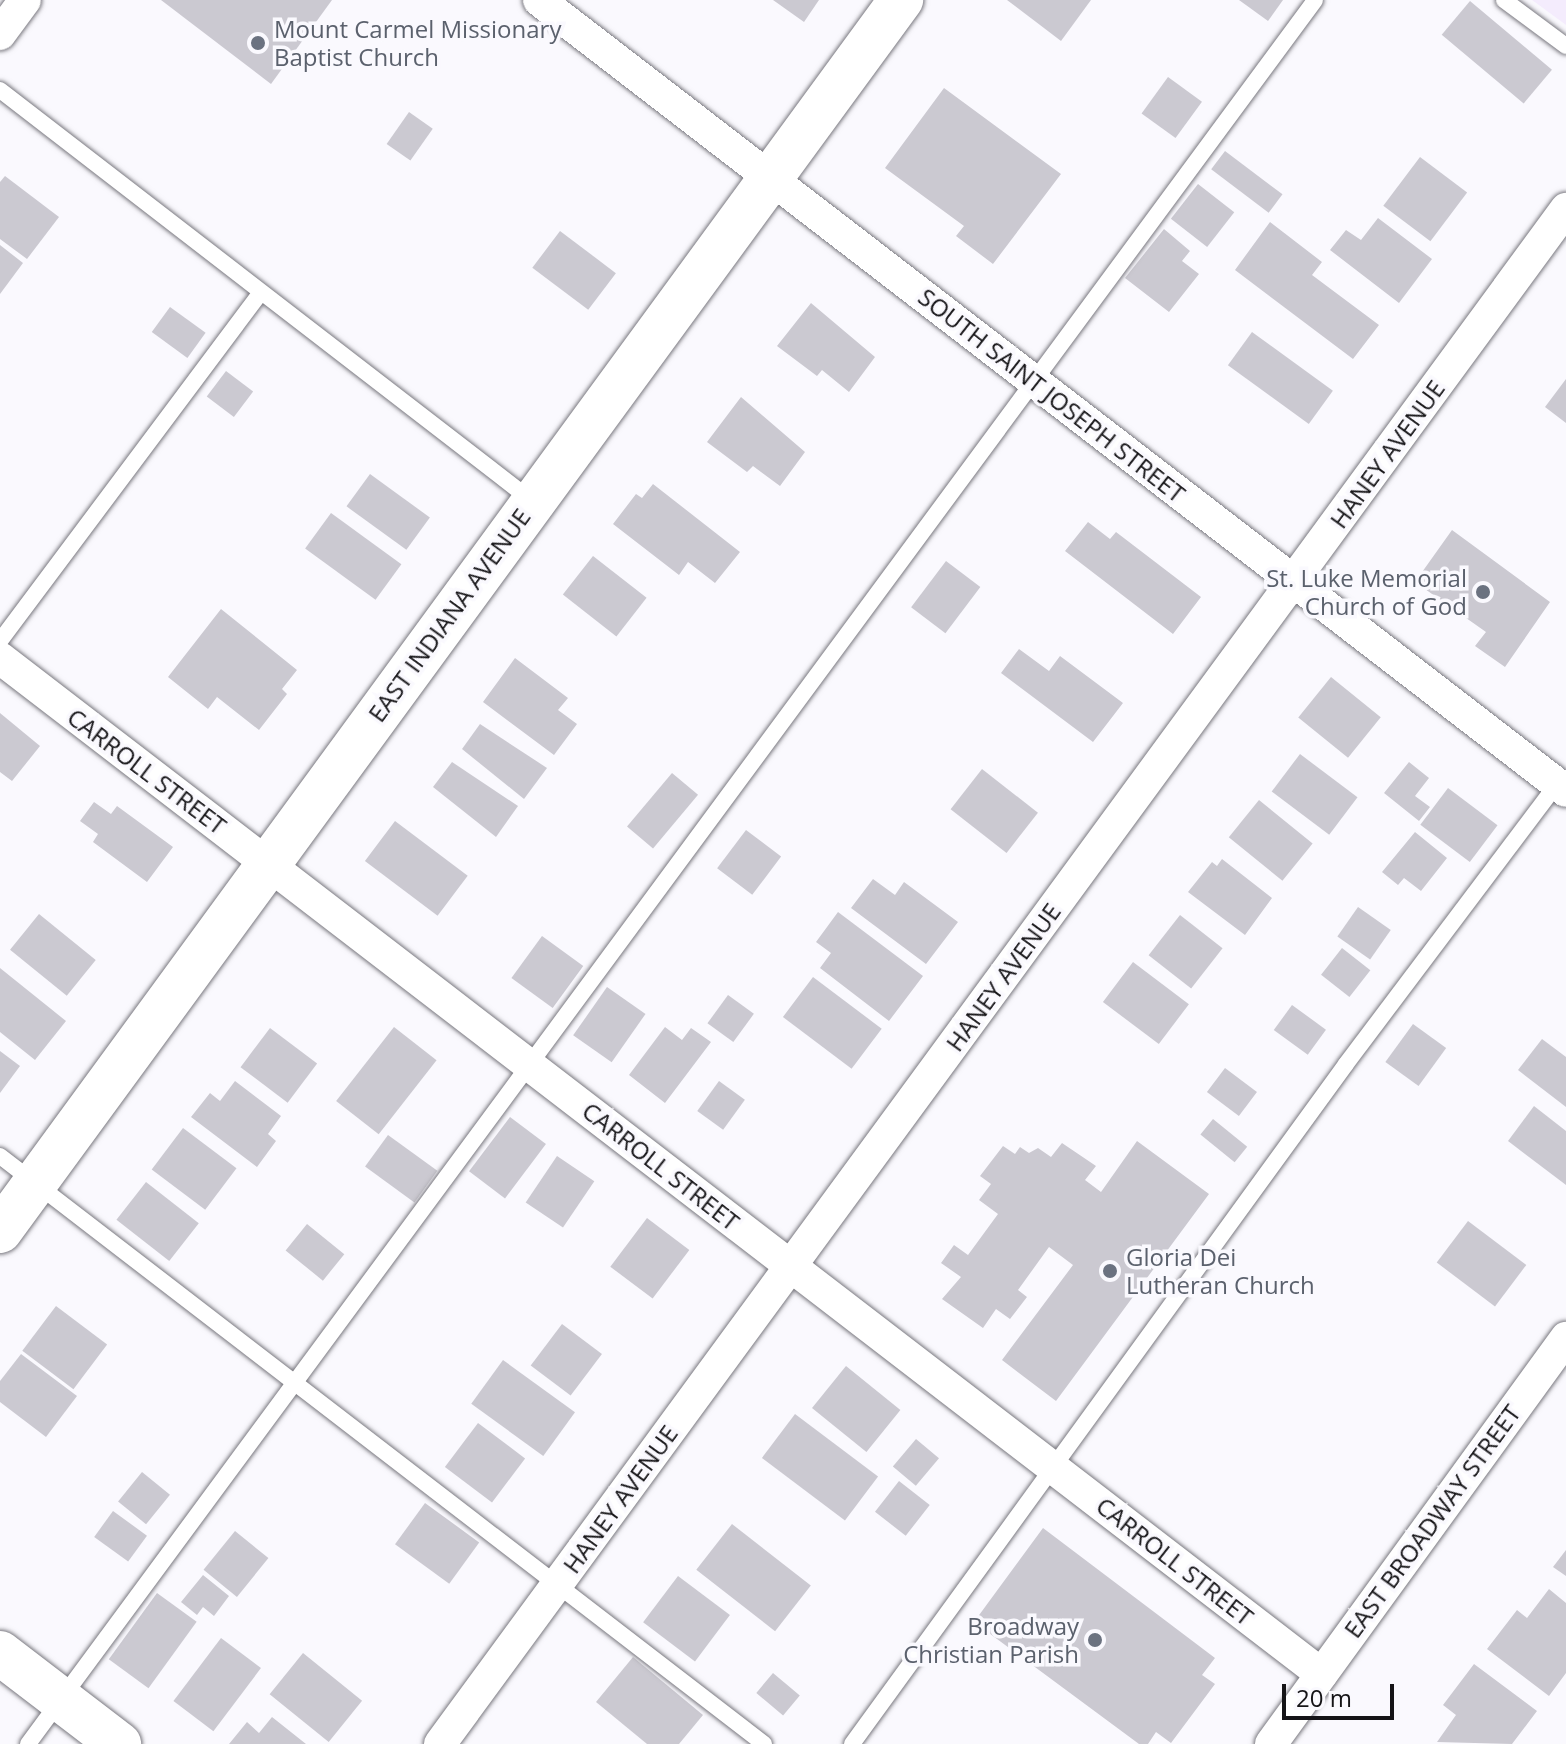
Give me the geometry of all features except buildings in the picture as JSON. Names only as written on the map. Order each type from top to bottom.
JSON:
[{"type":"street","points":[[0,34],[25,0]]},
{"type":"street","name":"SOUTH SAINT JOSEPH STREET","points":[[539,0],[1293,581],[1563,782]]},
{"type":"street","name":"EAST INDIANA AVENUE","points":[[0,1231],[901,0]]},
{"type":"street","name":"HANEY AVENUE","points":[[440,1744],[1566,209]]},
{"type":"street","name":"CARROLL STREET","points":[[0,658],[1321,1674]]},
{"type":"street","name":"EAST BROADWAY STREET","points":[[1271,1744],[1566,1338]]},
{"type":"street","points":[[0,1653],[119,1744]]},
{"type":"lane","points":[[28,1744],[293,1379],[1031,379],[1315,0]]},
{"type":"lane","points":[[1504,0],[1566,46]]},
{"type":"lane","points":[[0,90],[533,501]]},
{"type":"lane","points":[[0,641],[260,293]]},
{"type":"lane","points":[[852,1744],[1563,782]]},
{"type":"lane","points":[[0,1156],[764,1744]]},
{"type":"shaded area","points":[[1532,0],[1566,0],[1566,25]]},
{"type":"place","name":"Mount Carmel Missionary Baptist Church","points":[[258,43]]},
{"type":"place","name":"St. Luke Memorial Church of God","points":[[1483,592]]},
{"type":"place","name":"Gloria Dei Lutheran Church","points":[[1110,1271]]},
{"type":"place","name":"Broadway Christian Parish","points":[[1095,1640]]}]
